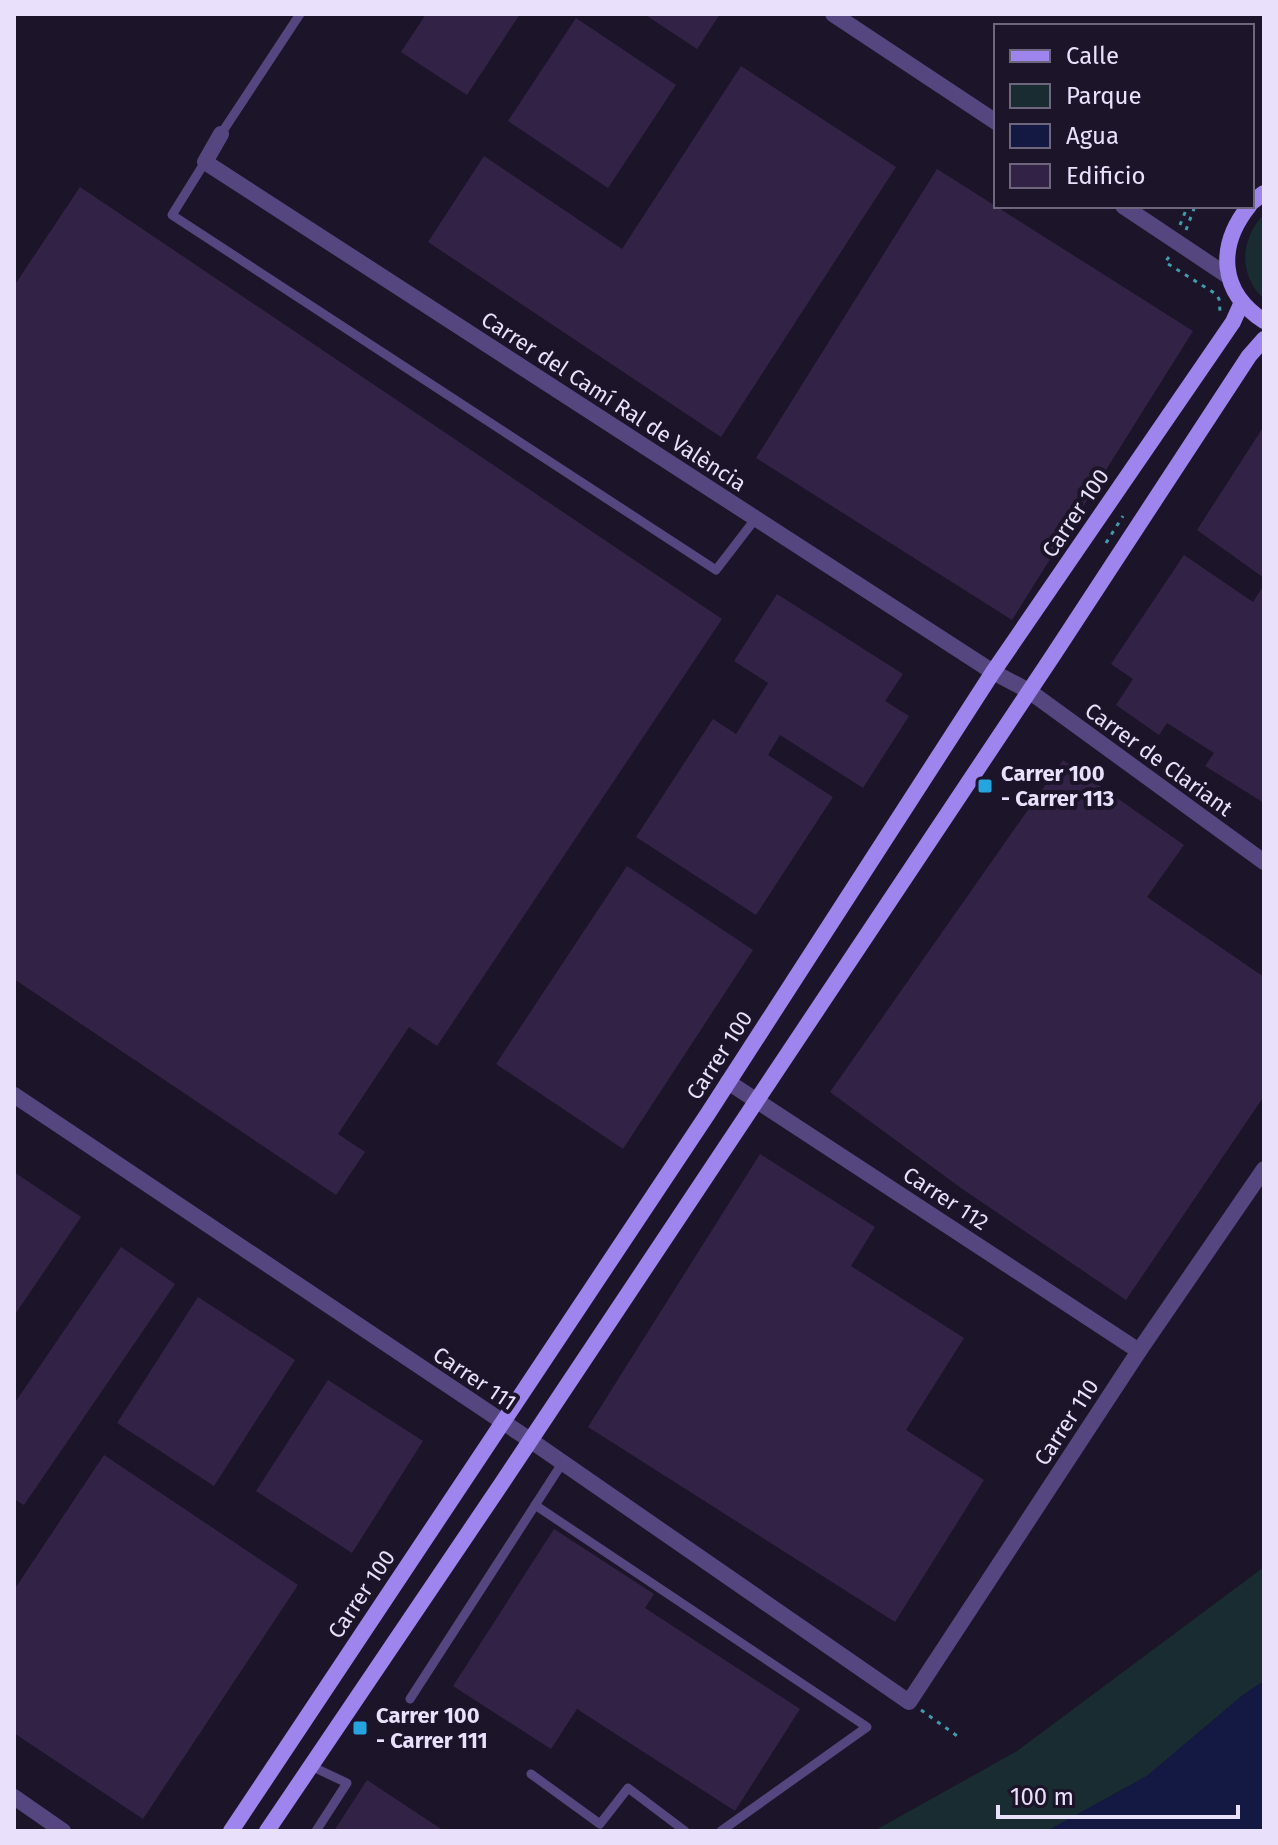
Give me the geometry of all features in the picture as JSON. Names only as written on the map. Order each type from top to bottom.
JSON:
[{"type":"street","points":[[833,14],[994,121]]},
{"type":"street","points":[[205,162],[221,134]]},
{"type":"street","name":"Carrer del Camí Ral de València","points":[[205,162],[993,672],[1029,691]]},
{"type":"street","points":[[1126,208],[1224,274],[1242,302],[1264,321]]},
{"type":"street","points":[[1224,274],[1227,247],[1235,223],[1247,208]]},
{"type":"street","name":"Carrer 100","points":[[231,1831],[728,1082],[993,672],[1233,322],[1242,302]]},
{"type":"street","points":[[267,1831],[1029,691],[1249,356],[1264,339]]},
{"type":"street","name":"Carrer de Clariant","points":[[1029,691],[1264,862]]},
{"type":"street","name":"Carrer 112","points":[[728,1082],[1139,1351]]},
{"type":"street","name":"Carrer 111","points":[[14,1095],[563,1462],[909,1702]]},
{"type":"street","name":"Carrer 110","points":[[909,1702],[1139,1351],[1264,1169]]},
{"type":"street","points":[[14,1797],[63,1831]]},
{"type":"lane","points":[[221,134],[300,14]]},
{"type":"lane","points":[[205,162],[172,215],[716,570],[756,518]]},
{"type":"lane","points":[[410,1699],[563,1462]]},
{"type":"lane","points":[[535,1505],[867,1727],[721,1831]]},
{"type":"lane","points":[[311,1766],[347,1783],[316,1831]]},
{"type":"lane","points":[[531,1774],[600,1824],[628,1788],[685,1831]]},
{"type":"path","points":[[1184,236],[1194,208]]},
{"type":"path","points":[[1178,230],[1186,210]]},
{"type":"path","points":[[1173,251],[1165,262],[1219,299]]},
{"type":"path","points":[[909,1702],[960,1738]]},
{"type":"green space","points":[[1264,214],[1264,299],[1250,279],[1245,257],[1250,234]]},
{"type":"green space","points":[[1264,1567],[1264,1681],[1147,1776],[1047,1831],[874,1831],[1017,1751]]},
{"type":"water","points":[[1264,1681],[1264,1831],[1047,1831],[1147,1776]]},
{"type":"building","points":[[426,14],[520,14],[467,95],[401,52]]},
{"type":"building","points":[[644,14],[720,14],[697,49]]},
{"type":"building","points":[[576,18],[676,85],[608,188],[508,121]]},
{"type":"building","points":[[741,66],[896,167],[721,437],[428,242],[484,156],[622,249]]},
{"type":"building","points":[[937,169],[994,205],[994,208],[999,208],[1193,331],[1012,620],[756,458]]},
{"type":"building","points":[[80,187],[722,619],[437,1046],[409,1027],[338,1134],[365,1152],[336,1195],[14,979],[14,286]]},
{"type":"building","points":[[1264,426],[1264,578],[1197,530]]},
{"type":"building","points":[[1184,555],[1253,602],[1264,585],[1264,803],[1205,766],[1214,753],[1167,723],[1159,735],[1116,705],[1133,679],[1111,664]]},
{"type":"building","points":[[777,594],[903,674],[885,701],[909,716],[863,788],[780,735],[768,755],[833,797],[756,915],[636,837],[713,719],[736,734],[768,683],[734,661]]},
{"type":"building","points":[[1063,760],[1184,845],[1147,897],[1264,977],[1264,1096],[1126,1300],[961,1188],[830,1092]]},
{"type":"building","points":[[627,866],[753,950],[623,1149],[496,1064]]},
{"type":"building","points":[[760,1154],[875,1227],[851,1266],[964,1338],[906,1430],[984,1480],[895,1622],[588,1427]]},
{"type":"building","points":[[14,1172],[81,1217],[14,1316]]},
{"type":"building","points":[[121,1247],[175,1284],[24,1505],[14,1499],[14,1404]]},
{"type":"building","points":[[198,1297],[295,1360],[214,1486],[117,1423]]},
{"type":"building","points":[[328,1380],[423,1441],[352,1553],[256,1491]]},
{"type":"building","points":[[104,1455],[298,1585],[143,1819],[14,1733],[14,1590]]},
{"type":"building","points":[[554,1529],[654,1594],[645,1608],[800,1709],[735,1811],[577,1709],[551,1749],[453,1686]]},
{"type":"building","points":[[367,1780],[444,1831],[334,1831]]},
{"type":"place","name":"Carrer 100 - Carrer 113","points":[[985,786]]},
{"type":"place","name":"Carrer 100 - Carrer 111","points":[[360,1728]]}]
